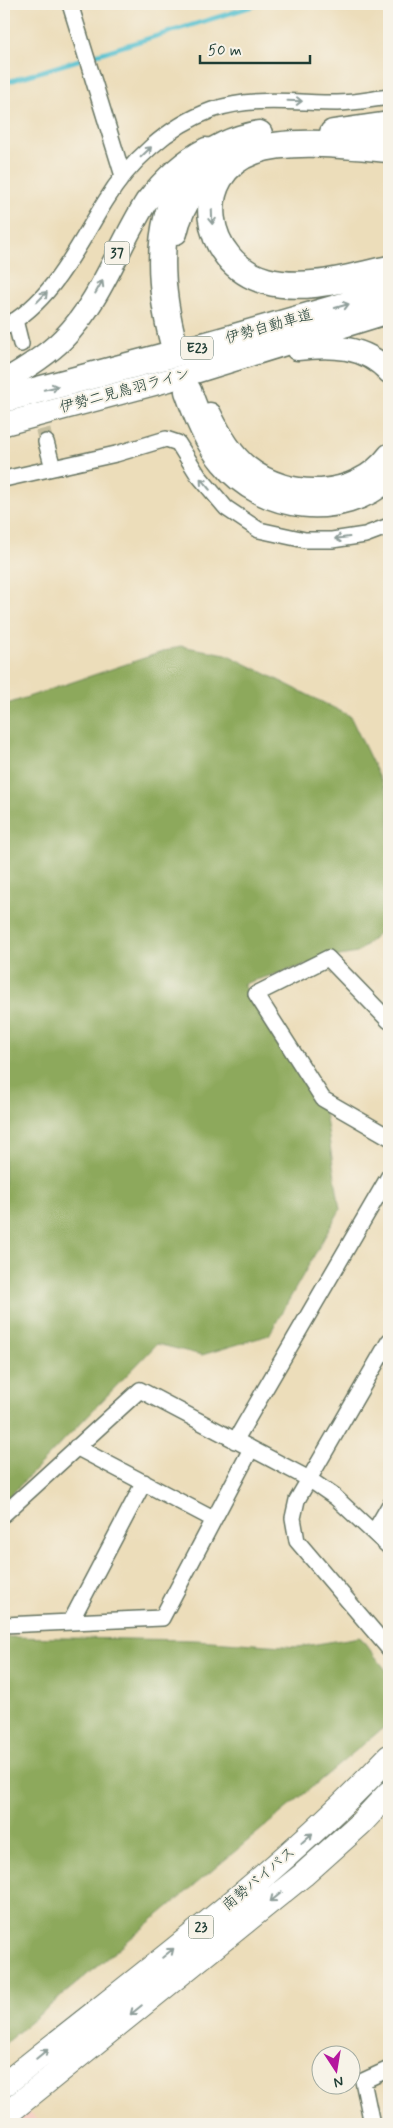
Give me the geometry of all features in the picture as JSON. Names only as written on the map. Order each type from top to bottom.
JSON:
[{"type":"highway","points":[[389,125],[326,139],[282,145],[247,145],[241,157],[226,170],[220,180],[213,200],[212,210],[213,230],[220,248],[243,271],[257,278],[292,285],[336,280],[389,269]]},
{"type":"highway","points":[[326,139],[389,136]]},
{"type":"highway","points":[[326,139],[389,149]]},
{"type":"highway","points":[[326,139],[389,160]]},
{"type":"highway","name":"E23","points":[[179,343],[166,309],[161,270],[162,242],[169,209],[176,193],[195,167],[222,146],[247,145]]},
{"type":"highway","name":"伊勢自動車道","points":[[4,399],[188,350],[389,293]]},
{"type":"highway","points":[[185,386],[204,431],[225,464],[244,482],[268,495],[294,503],[325,504],[356,497],[371,490],[389,477]]},
{"type":"highway","name":"南勢バイパス","points":[[4,2085],[267,1874],[348,1801],[389,1757]]},
{"type":"highway","name":"南勢バイパス","points":[[4,2116],[304,1875],[362,1823],[389,1793]]},
{"type":"main road","name":"37","points":[[4,381],[42,356],[74,326],[93,298],[146,202],[168,176],[194,155],[222,143],[247,145]]},
{"type":"main road","name":"伊勢二見鳥羽ライン","points":[[4,424],[185,386],[389,312]]},
{"type":"main road","points":[[389,372],[373,357],[360,352],[346,348],[314,347],[278,352],[185,386],[214,422],[232,452],[246,467],[270,482],[307,490],[342,486],[366,476],[377,468],[389,455]]},
{"type":"street","points":[[70,4],[124,176]]},
{"type":"street","points":[[21,344],[9,324],[37,302],[53,285],[93,224],[105,202],[124,176],[147,150],[174,130],[193,118],[226,106],[270,101],[338,103],[389,97]]},
{"type":"street","points":[[4,479],[116,454],[166,439],[178,443],[198,476],[226,508],[259,530],[305,540],[332,540],[366,534],[389,526]]},
{"type":"street","points":[[46,442],[53,468]]},
{"type":"street","points":[[389,1021],[328,958],[256,994],[322,1099],[389,1137]]},
{"type":"street","points":[[235,1441],[389,1176]]},
{"type":"street","points":[[389,1341],[297,1500],[294,1510],[294,1526],[298,1541],[389,1649]]},
{"type":"street","points":[[4,1514],[140,1390],[309,1479],[335,1497],[389,1547]]},
{"type":"street","points":[[76,1447],[213,1519]]},
{"type":"street","points":[[4,1625],[162,1618],[251,1449]]},
{"type":"street","points":[[71,1621],[144,1482]]},
{"type":"street","points":[[374,1532],[389,1506]]},
{"type":"street","points":[[372,2124],[362,2081],[386,2071]]},
{"type":"shaded area","points":[[27,2112],[43,2124],[13,2124]]},
{"type":"green space","points":[[180,646],[226,654],[350,716],[389,797],[389,924],[357,953],[328,958],[243,984],[323,1099],[340,1210],[269,1335],[202,1355],[157,1344],[4,1502],[4,705]]},
{"type":"green space","points":[[4,1637],[196,1640],[298,1647],[360,1637],[389,1674],[389,1723],[4,2044]]},
{"type":"waterway","points":[[4,83],[260,4]]},
{"type":"tunnel","points":[[37,407],[46,442]]}]
